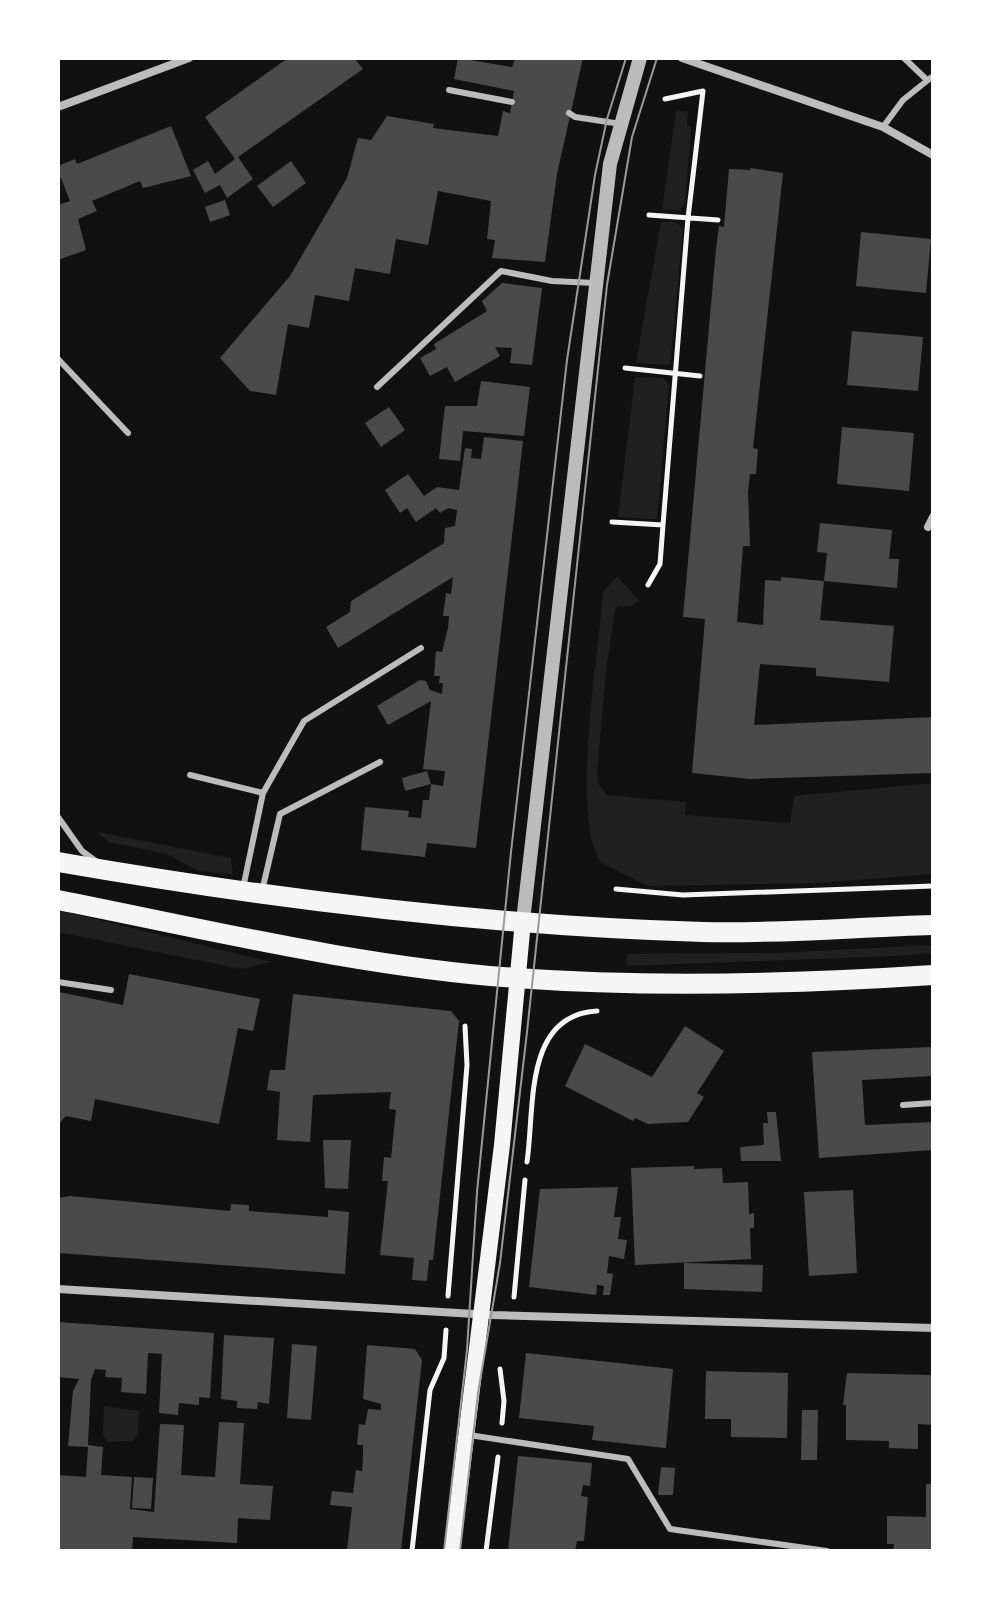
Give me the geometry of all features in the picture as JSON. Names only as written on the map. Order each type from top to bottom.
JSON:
[{"type":"main road","points":[[58,862],[346,907],[523,921],[705,932],[933,925]]},
{"type":"main road","points":[[58,900],[346,958],[517,978],[689,983],[933,975]]},
{"type":"main road","points":[[452,1551],[482,1314],[523,921]]},
{"type":"street","points":[[523,921],[610,164],[640,58]]},
{"type":"street","points":[[682,58],[883,127],[933,155]]},
{"type":"street","points":[[58,107],[184,59]]},
{"type":"street","points":[[931,530],[933,517]]},
{"type":"street","points":[[58,1289],[482,1314],[933,1328]]},
{"type":"lane","points":[[883,127],[903,100],[930,78],[904,58]]},
{"type":"lane","points":[[449,90],[512,102]]},
{"type":"lane","points":[[569,113],[575,117],[621,124]]},
{"type":"lane","points":[[377,387],[501,271],[552,281],[595,283]]},
{"type":"lane","points":[[58,359],[128,433]]},
{"type":"lane","points":[[252,893],[263,793],[304,721],[421,648]]},
{"type":"lane","points":[[252,893],[280,814],[380,762]]},
{"type":"lane","points":[[190,775],[263,793]]},
{"type":"lane","points":[[58,817],[82,851],[110,871]]},
{"type":"lane","points":[[58,982],[111,990]]},
{"type":"lane","points":[[903,1105],[933,1103]]},
{"type":"lane","points":[[465,1434],[628,1459],[670,1529],[827,1551]]},
{"type":"path","points":[[648,585],[660,564],[688,218],[703,91],[665,99]]},
{"type":"path","points":[[649,215],[718,220]]},
{"type":"path","points":[[625,368],[700,376]]},
{"type":"path","points":[[612,522],[663,525]]},
{"type":"path","points":[[616,889],[683,895],[933,886]]},
{"type":"path","points":[[511,1315],[519,1275],[525,1178],[540,1055],[550,1033],[565,1018],[609,1011]]},
{"type":"path","points":[[448,1287],[467,1065],[465,1026]]},
{"type":"path","points":[[412,1551],[430,1390],[445,1349]]},
{"type":"path","points":[[486,1551],[504,1401],[500,1358]]},
{"type":"shaded area","points":[[676,111],[688,111],[687,124],[691,128],[685,203],[680,211],[662,209]]},
{"type":"shaded area","points":[[661,222],[676,222],[683,229],[670,365],[636,363]]},
{"type":"shaded area","points":[[635,377],[662,378],[669,384],[657,519],[618,517]]},
{"type":"shaded area","points":[[617,576],[639,601],[631,606],[617,606],[615,611],[606,670],[597,774],[598,783],[607,795],[686,802],[685,815],[790,823],[794,796],[933,783],[933,874],[820,883],[648,886],[601,863],[592,840],[588,809],[589,732],[603,592]]},
{"type":"shaded area","points":[[97,832],[231,858],[233,875],[198,871],[167,854],[109,842]]},
{"type":"shaded area","points":[[58,910],[271,962],[241,969],[58,932]]},
{"type":"shaded area","points":[[933,945],[933,953],[896,956],[626,966],[627,954],[774,953]]},
{"type":"shaded area","points":[[104,1406],[139,1411],[138,1434],[133,1441],[108,1442],[103,1436]]},
{"type":"building","points":[[288,58],[354,58],[363,69],[238,157],[253,179],[227,198],[220,185],[205,193],[193,170],[208,161],[215,174],[235,159],[205,117]]},
{"type":"building","points":[[458,58],[512,67],[515,58],[583,58],[557,174],[545,262],[492,258],[495,240],[487,239],[491,201],[438,191],[428,245],[396,239],[390,274],[355,268],[349,301],[315,295],[309,328],[288,324],[276,395],[250,391],[220,358],[290,276],[347,178],[358,138],[371,140],[387,116],[434,124],[433,128],[498,136],[503,111],[510,113],[514,91],[454,79]]},
{"type":"building","points":[[171,126],[191,176],[143,188],[140,181],[92,201],[97,211],[78,219],[86,250],[58,260],[58,205],[70,201],[61,178],[58,179],[58,166],[75,159],[77,164]]},
{"type":"building","points":[[291,161],[306,183],[273,207],[257,186]]},
{"type":"building","points":[[750,168],[783,173],[753,448],[758,449],[756,474],[750,474],[748,492],[750,546],[743,546],[737,622],[763,625],[765,580],[781,581],[781,577],[824,581],[820,620],[894,626],[889,682],[816,676],[816,668],[760,664],[754,725],[933,717],[933,773],[750,779],[692,773],[705,619],[683,617],[716,249],[719,226],[724,227],[729,169]]},
{"type":"building","points":[[225,200],[230,215],[210,222],[205,207]]},
{"type":"building","points":[[861,232],[931,239],[926,293],[856,286]]},
{"type":"building","points":[[502,283],[542,288],[532,365],[510,363],[512,348],[495,347],[500,356],[455,382],[447,367],[430,376],[420,358],[436,349],[434,344],[487,311],[482,301]]},
{"type":"building","points":[[852,331],[923,337],[918,391],[847,385]]},
{"type":"building","points":[[481,381],[530,387],[524,436],[463,431],[460,461],[439,459],[445,406],[477,406]]},
{"type":"building","points":[[389,407],[405,430],[381,447],[365,423]]},
{"type":"building","points":[[842,427],[914,433],[909,491],[837,484]]},
{"type":"building","points":[[484,437],[523,441],[476,848],[427,843],[425,857],[361,850],[365,807],[409,811],[408,817],[421,818],[423,800],[429,800],[431,784],[443,786],[445,771],[423,769],[431,701],[388,725],[377,706],[420,680],[426,681],[430,690],[442,694],[440,676],[434,676],[436,651],[442,652],[448,628],[449,616],[443,616],[446,593],[451,594],[453,577],[338,648],[326,627],[350,612],[351,601],[444,543],[445,528],[455,526],[457,510],[448,508],[440,513],[436,508],[416,522],[407,508],[400,513],[385,490],[408,474],[424,496],[437,487],[459,490],[465,448],[472,449],[471,458],[481,459]]},
{"type":"building","points":[[820,523],[892,530],[889,559],[899,559],[897,588],[824,581],[827,553],[817,552]]},
{"type":"building","points":[[427,771],[431,784],[405,791],[402,778]]},
{"type":"building","points":[[129,974],[260,999],[253,1031],[238,1028],[219,1124],[95,1099],[91,1121],[66,1116],[58,1125],[59,992],[123,1005]]},
{"type":"building","points":[[293,994],[451,1011],[459,1021],[433,1260],[429,1260],[427,1281],[412,1280],[414,1258],[380,1255],[388,1181],[382,1181],[384,1157],[391,1158],[396,1110],[389,1109],[391,1092],[313,1095],[310,1142],[277,1140],[280,1092],[267,1090],[270,1070],[285,1070]]},
{"type":"building","points":[[685,1026],[724,1051],[697,1093],[704,1097],[688,1122],[648,1124],[635,1118],[633,1121],[565,1086],[585,1044],[652,1077]]},
{"type":"building","points":[[933,1047],[933,1076],[862,1080],[865,1125],[933,1122],[933,1150],[819,1158],[812,1052]]},
{"type":"building","points":[[767,1112],[776,1112],[781,1161],[741,1161],[740,1147],[764,1145],[763,1123],[768,1123]]},
{"type":"building","points":[[323,1140],[351,1140],[348,1189],[325,1188]]},
{"type":"building","points":[[694,1166],[694,1169],[722,1168],[723,1183],[748,1182],[749,1214],[754,1213],[754,1228],[750,1228],[751,1259],[635,1265],[631,1168]]},
{"type":"building","points":[[618,1187],[614,1217],[621,1217],[618,1239],[627,1240],[624,1259],[609,1256],[607,1273],[613,1274],[610,1295],[603,1295],[604,1286],[597,1285],[596,1295],[529,1287],[540,1189]]},
{"type":"building","points":[[853,1190],[857,1273],[809,1276],[804,1192]]},
{"type":"building","points":[[70,1196],[230,1211],[231,1204],[249,1205],[249,1211],[328,1217],[328,1210],[349,1212],[345,1274],[58,1253],[58,1198]]},
{"type":"building","points":[[684,1263],[763,1265],[762,1292],[684,1289]]},
{"type":"building","points":[[58,1322],[214,1333],[210,1398],[199,1397],[199,1405],[179,1403],[178,1415],[159,1413],[162,1354],[148,1353],[146,1394],[121,1392],[122,1378],[105,1377],[106,1370],[95,1369],[91,1380],[88,1445],[103,1447],[101,1475],[132,1477],[130,1509],[154,1512],[160,1424],[184,1425],[181,1475],[215,1477],[219,1422],[244,1423],[240,1484],[273,1486],[270,1520],[238,1518],[237,1543],[133,1537],[132,1551],[58,1549],[58,1475],[86,1477],[88,1447],[68,1446],[73,1391],[79,1379],[58,1377]]},
{"type":"building","points":[[224,1335],[274,1338],[269,1404],[258,1402],[257,1409],[237,1408],[237,1401],[221,1399]]},
{"type":"building","points":[[292,1344],[317,1346],[311,1420],[287,1418]]},
{"type":"building","points":[[367,1345],[415,1349],[422,1360],[401,1551],[347,1551],[352,1507],[330,1505],[332,1491],[353,1493],[356,1470],[362,1471],[363,1445],[357,1445],[359,1424],[365,1425],[368,1409],[381,1410],[381,1404],[363,1399]]},
{"type":"building","points":[[526,1353],[673,1369],[666,1448],[592,1440],[594,1426],[519,1418]]},
{"type":"building","points":[[706,1371],[788,1373],[787,1438],[731,1437],[731,1419],[705,1419]]},
{"type":"building","points":[[847,1373],[933,1375],[933,1425],[918,1424],[918,1449],[889,1448],[889,1441],[846,1440],[846,1405],[843,1405]]},
{"type":"building","points":[[802,1410],[818,1410],[817,1460],[801,1460]]},
{"type":"building","points":[[518,1456],[592,1463],[590,1486],[583,1485],[581,1496],[588,1497],[584,1541],[577,1541],[575,1551],[508,1551]]},
{"type":"building","points":[[661,1467],[675,1468],[673,1495],[658,1495]]},
{"type":"building","points":[[134,1477],[153,1478],[151,1509],[132,1508]]},
{"type":"building","points":[[926,1484],[933,1484],[933,1551],[893,1551],[894,1544],[887,1544],[887,1516],[926,1517]]},
{"type":"tram line","points":[[444,1551],[467,1350],[477,1192],[511,852],[567,360],[595,175],[607,119],[626,58]]},
{"type":"tram line","points":[[460,1551],[478,1393],[500,1263],[527,1032],[607,285],[632,137],[657,58]]}]
